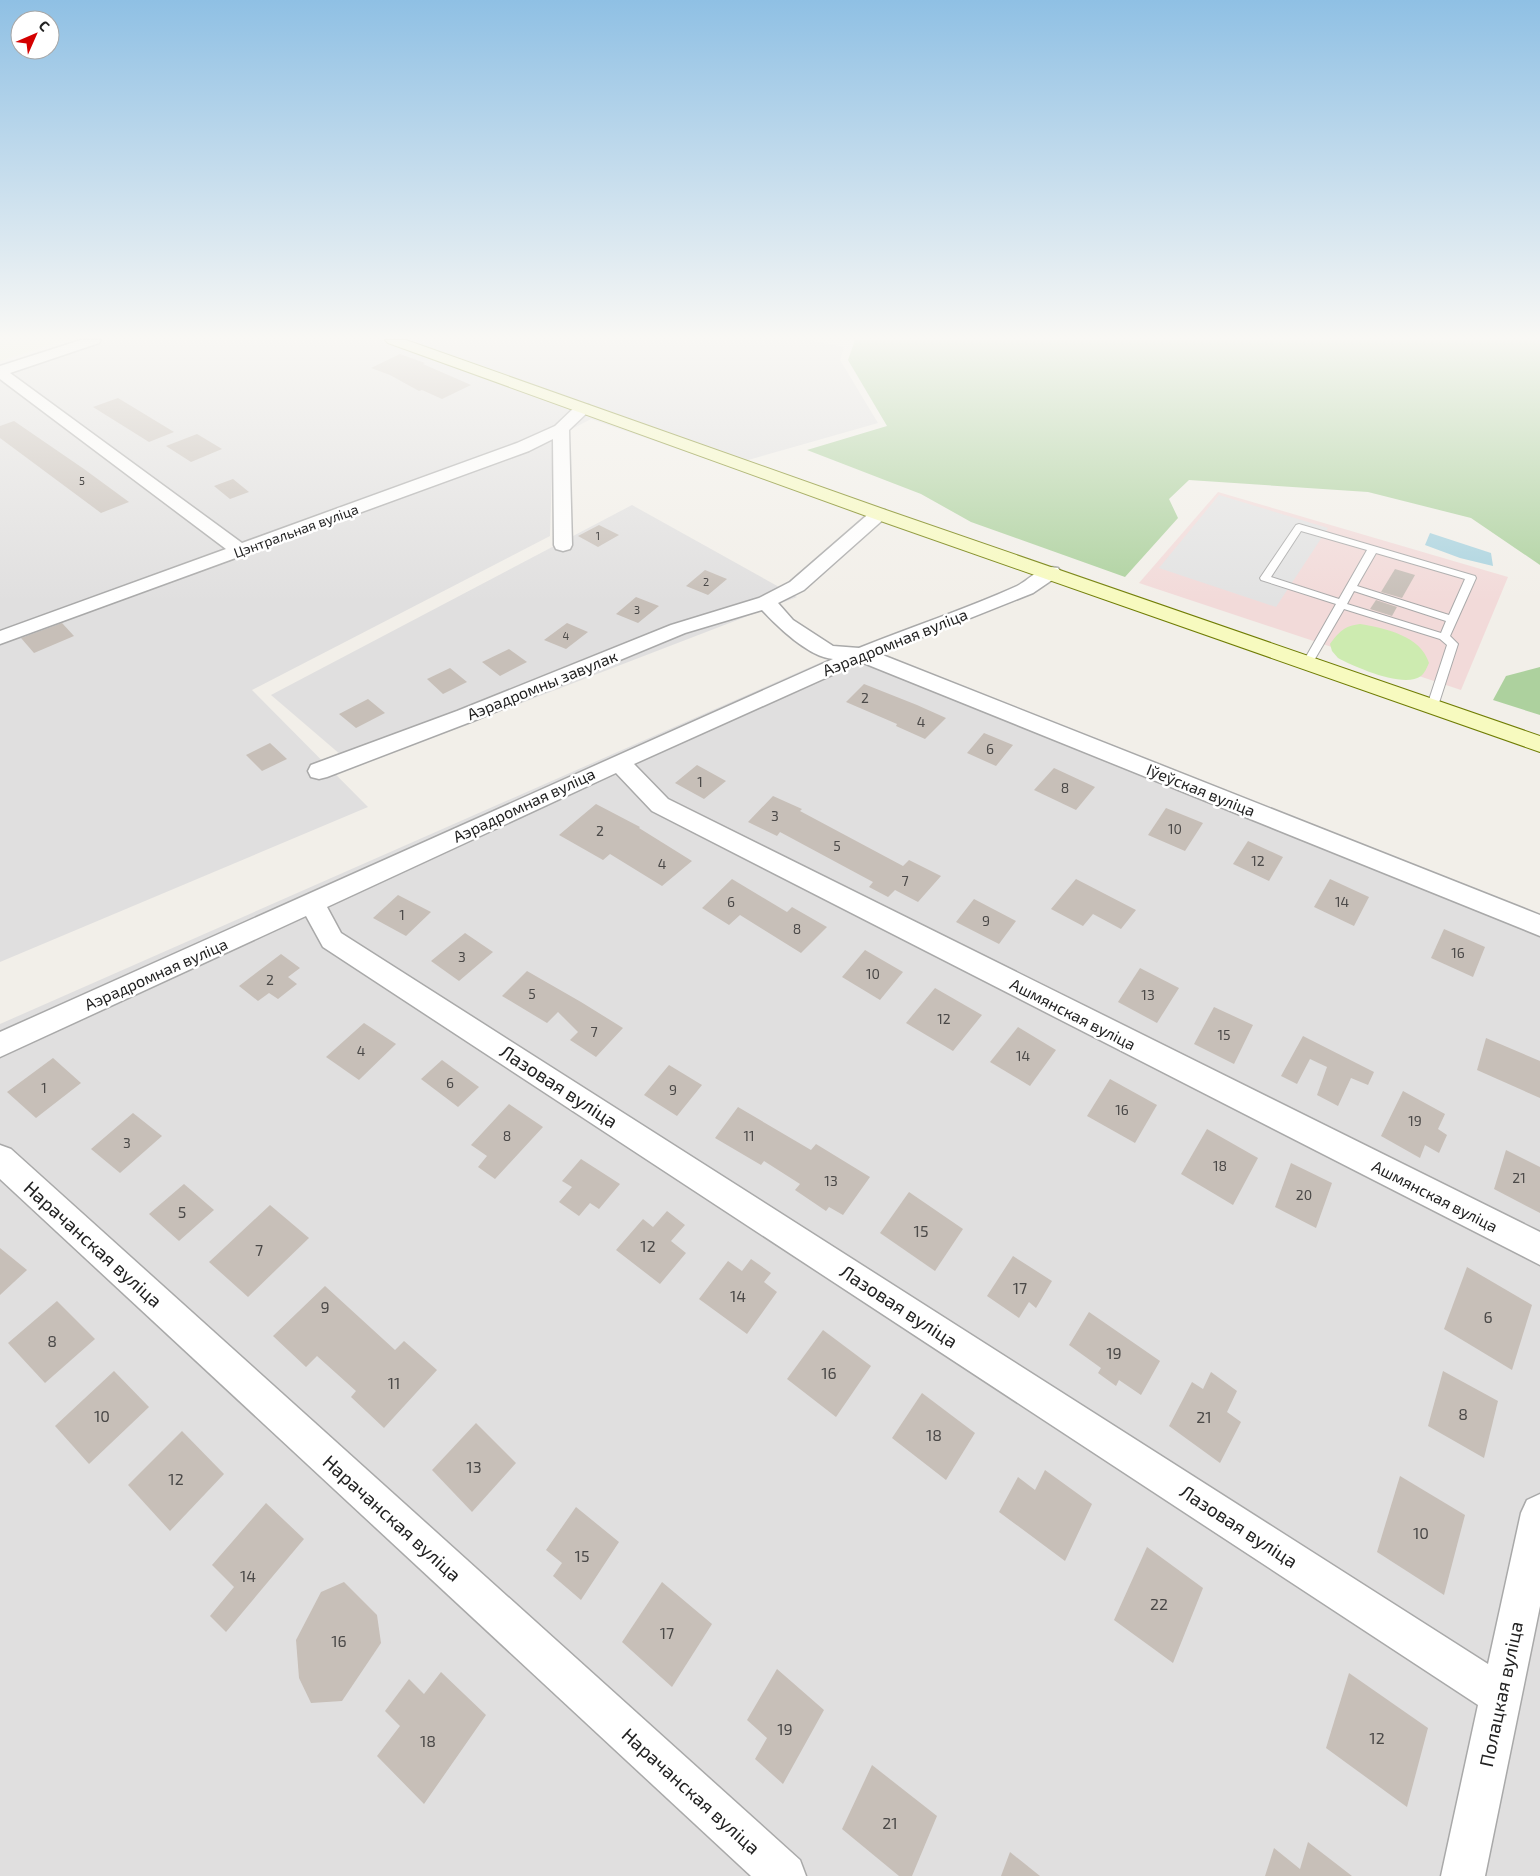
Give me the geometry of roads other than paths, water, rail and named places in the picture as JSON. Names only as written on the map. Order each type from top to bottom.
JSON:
[{"type":"main road","points":[[638,428],[879,514],[1051,572],[1540,744]]},
{"type":"street","points":[[76,428],[241,550]]},
{"type":"street","points":[[560,429],[563,545]]},
{"type":"street","name":"Цэнтральная вуліца","points":[[0,638],[523,447],[560,429]]},
{"type":"street","points":[[861,654],[828,652],[786,624],[766,602],[797,586],[879,514]]},
{"type":"street","name":"Аэрадромная вуліца","points":[[0,1045],[619,762],[861,654],[1026,589],[1051,572]]},
{"type":"street","name":"Аэрадромны завулак","points":[[319,771],[466,716],[678,629],[766,602]]},
{"type":"street","name":"Іўеўская вуліца","points":[[861,654],[1540,926]]},
{"type":"street","name":"Ашмянская вуліца","points":[[619,762],[660,806],[1540,1249]]},
{"type":"street","name":"Лазовая вуліца","points":[[312,902],[332,940],[1501,1696]]},
{"type":"street","name":"Нарачанская вуліца","points":[[0,1159],[784,1876]]},
{"type":"street","name":"Полацкая вуліца","points":[[1463,1876],[1540,1513]]},
{"type":"lane","points":[[1433,706],[1453,644],[1446,634],[1265,578],[1299,527],[1471,578],[1446,634]]},
{"type":"lane","points":[[1308,662],[1373,549]]},
{"type":"lane","points":[[1351,587],[1452,619]]},
{"type":"water","points":[[1430,533],[1491,553],[1493,566],[1460,558],[1425,545]]}]
